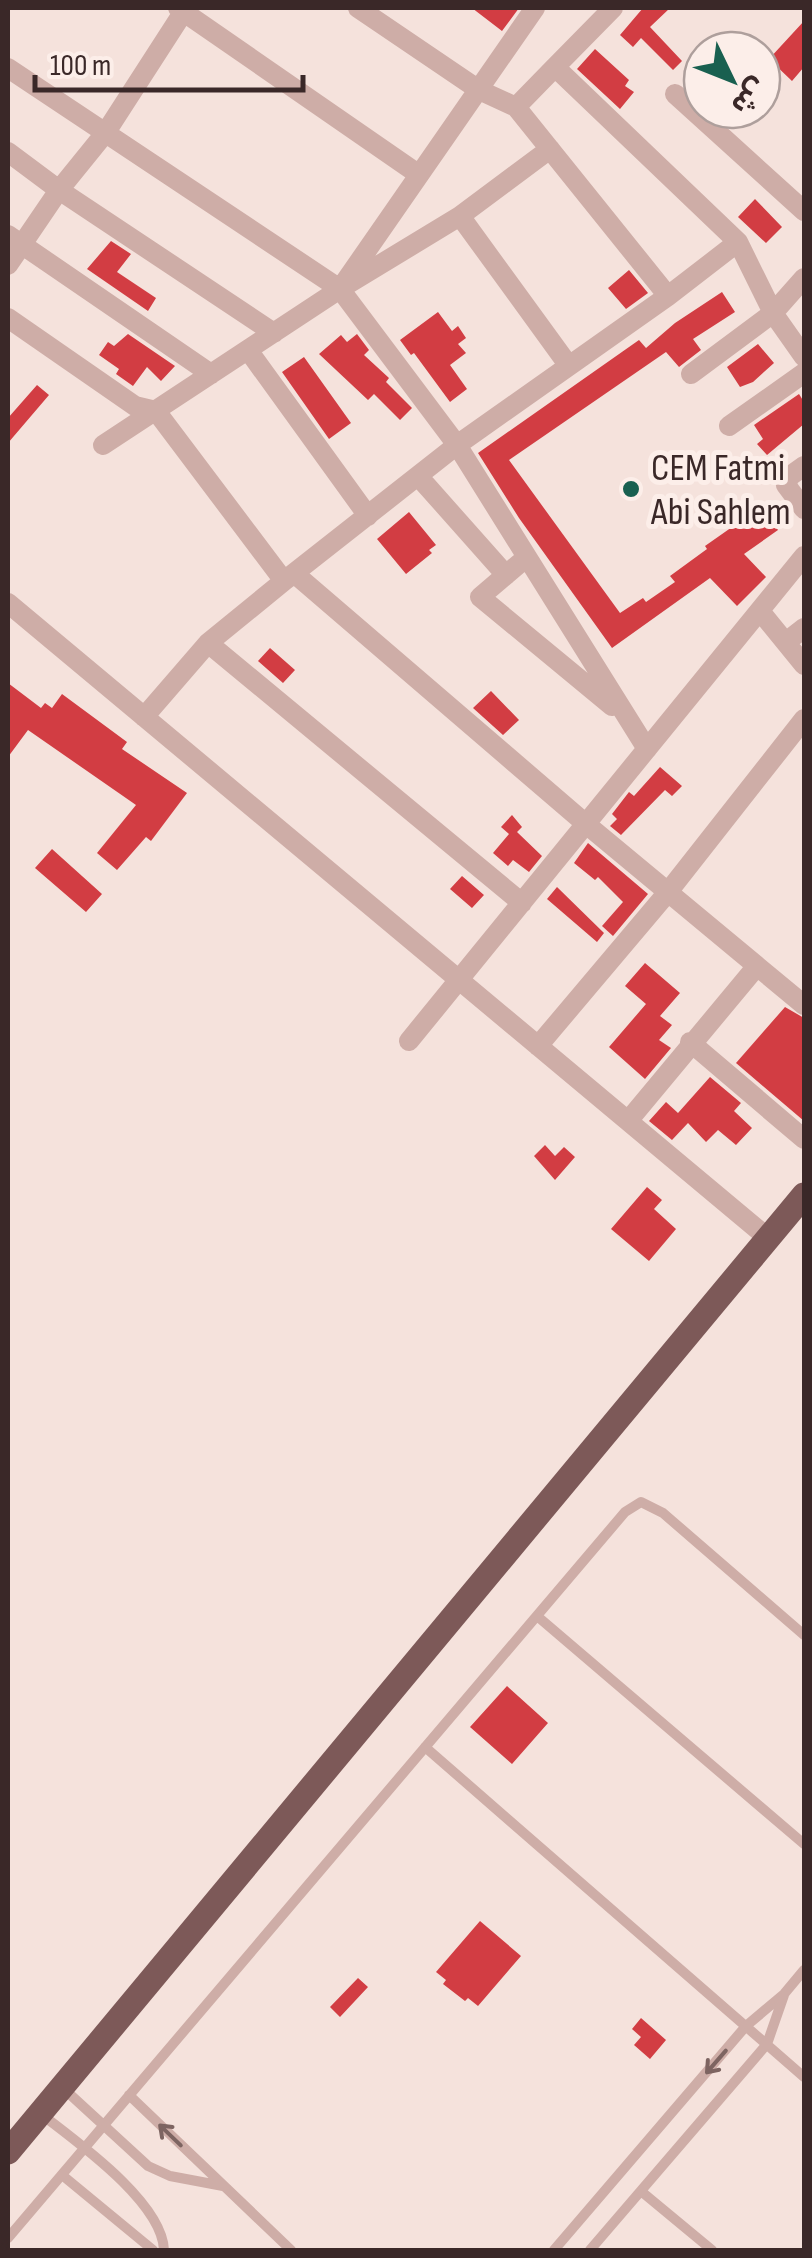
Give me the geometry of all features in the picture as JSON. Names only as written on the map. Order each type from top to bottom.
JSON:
[{"type":"main road","points":[[8,2152],[804,1196]]},
{"type":"street","points":[[358,8],[479,90],[516,107],[668,296]]},
{"type":"street","points":[[340,289],[535,8]]},
{"type":"street","points":[[516,107],[613,8]]},
{"type":"street","points":[[8,265],[14,240],[106,132],[182,9],[418,174]]},
{"type":"street","points":[[554,67],[738,242],[773,313],[804,357]]},
{"type":"street","points":[[8,68],[340,289],[457,445],[647,749]]},
{"type":"street","points":[[676,94],[804,210]]},
{"type":"street","points":[[103,445],[340,289],[460,216],[550,149]]},
{"type":"street","points":[[8,152],[274,333]]},
{"type":"street","points":[[460,216],[569,366]]},
{"type":"street","points":[[14,240],[211,374]]},
{"type":"street","points":[[144,717],[208,643],[457,445],[738,242]]},
{"type":"street","points":[[691,374],[773,313],[804,278]]},
{"type":"street","points":[[8,318],[135,406],[156,410],[290,578],[804,1006]]},
{"type":"street","points":[[248,350],[368,516]]},
{"type":"street","points":[[730,426],[804,373]]},
{"type":"street","points":[[804,466],[790,476],[786,485],[804,509]]},
{"type":"street","points":[[418,476],[506,575]]},
{"type":"street","points":[[410,1042],[804,556]]},
{"type":"street","points":[[527,557],[480,597],[628,720]]},
{"type":"street","points":[[8,603],[768,1238]]},
{"type":"street","points":[[760,611],[804,665]]},
{"type":"street","points":[[786,642],[804,628]]},
{"type":"street","points":[[208,643],[522,903]]},
{"type":"street","points":[[538,1046],[802,725]]},
{"type":"street","points":[[628,1121],[756,966]]},
{"type":"street","points":[[690,1042],[804,1139]]},
{"type":"lane","points":[[8,2238],[625,1512],[642,1502],[663,1514],[804,1634]]},
{"type":"lane","points":[[537,1616],[804,1844]]},
{"type":"lane","points":[[425,1746],[804,2077]]},
{"type":"lane","points":[[554,2250],[746,2026],[784,1994],[804,1970]]},
{"type":"lane","points":[[590,2250],[767,2044],[784,1994]]},
{"type":"lane","points":[[62,2087],[148,2166],[170,2176],[224,2186]]},
{"type":"lane","points":[[129,2095],[291,2250]]},
{"type":"lane","points":[[40,2113],[84,2148],[152,2216],[163,2238],[164,2250]]},
{"type":"lane","points":[[62,2175],[152,2250]]},
{"type":"lane","points":[[642,2192],[712,2250]]},
{"type":"building","points":[[472,8],[519,8],[502,31]]},
{"type":"building","points":[[643,8],[670,8],[650,27],[682,61],[673,70],[641,38],[633,47],[620,35]]},
{"type":"building","points":[[804,21],[804,67],[792,81],[782,71],[782,45]]},
{"type":"building","points":[[595,49],[629,80],[625,86],[634,92],[620,109],[577,69]]},
{"type":"building","points":[[755,199],[782,227],[766,243],[738,217]]},
{"type":"building","points":[[111,241],[131,254],[117,272],[156,298],[148,311],[87,269]]},
{"type":"building","points":[[629,270],[648,293],[626,309],[608,288]]},
{"type":"building","points":[[722,292],[735,312],[693,339],[701,350],[679,367],[666,352],[509,460],[620,613],[643,598],[646,602],[675,582],[670,576],[762,506],[778,530],[744,554],[766,577],[737,606],[710,578],[612,648],[519,518],[478,453],[639,340],[646,348]]},
{"type":"building","points":[[438,312],[452,331],[458,326],[466,338],[458,344],[466,353],[450,365],[467,389],[450,402],[400,340]]},
{"type":"building","points":[[128,334],[175,366],[161,381],[147,367],[133,386],[116,374],[119,369],[99,355],[108,342],[114,346]]},
{"type":"building","points":[[357,334],[369,350],[364,355],[389,378],[386,382],[412,408],[400,420],[374,394],[368,400],[319,354],[341,335],[347,342]]},
{"type":"building","points":[[758,344],[774,363],[753,382],[740,387],[727,367]]},
{"type":"building","points":[[304,357],[351,423],[329,439],[282,372]]},
{"type":"building","points":[[37,385],[49,395],[8,443],[8,418]]},
{"type":"building","points":[[799,394],[804,402],[804,424],[767,455],[757,444],[763,439],[754,425]]},
{"type":"building","points":[[409,512],[436,545],[406,574],[377,539]]},
{"type":"building","points":[[270,648],[295,670],[283,683],[258,661]]},
{"type":"building","points":[[8,683],[41,708],[45,703],[52,708],[62,694],[127,742],[122,749],[187,793],[151,841],[146,837],[117,870],[97,853],[136,805],[28,730],[8,757]]},
{"type":"building","points":[[491,691],[519,720],[503,735],[473,708]]},
{"type":"building","points":[[660,767],[682,786],[672,796],[665,790],[621,835],[610,826],[617,819],[612,814],[629,792],[634,796]]},
{"type":"building","points":[[512,815],[522,827],[517,832],[542,856],[529,872],[513,860],[508,866],[493,853],[509,834],[501,827]]},
{"type":"building","points":[[588,843],[648,894],[613,936],[602,926],[623,902],[598,877],[595,880],[574,863]]},
{"type":"building","points":[[52,849],[102,894],[86,912],[35,868]]},
{"type":"building","points":[[462,876],[484,895],[472,908],[450,889]]},
{"type":"building","points":[[557,887],[604,933],[597,942],[547,899]]},
{"type":"building","points":[[645,963],[680,993],[660,1016],[672,1025],[659,1040],[671,1048],[645,1079],[609,1047],[646,1004],[625,986]]},
{"type":"building","points":[[785,1007],[804,1018],[804,1121],[736,1063]]},
{"type":"building","points":[[710,1077],[741,1103],[734,1111],[752,1128],[736,1145],[718,1130],[706,1142],[688,1123],[672,1140],[649,1121],[666,1102],[678,1113]]},
{"type":"building","points":[[545,1145],[555,1156],[564,1147],[575,1157],[555,1180],[534,1156]]},
{"type":"building","points":[[647,1187],[662,1200],[654,1209],[676,1229],[649,1261],[611,1229]]},
{"type":"building","points":[[507,1686],[548,1723],[512,1764],[470,1727]]},
{"type":"building","points":[[480,1921],[521,1956],[478,2006],[443,1984],[446,1980],[436,1972]]},
{"type":"building","points":[[358,1978],[368,1987],[340,2017],[330,2007]]},
{"type":"building","points":[[641,2018],[666,2040],[650,2059],[634,2045],[641,2037],[632,2029]]},
{"type":"place","name":"CEM Fatmi Abi Sahlem","points":[[631,489]]}]
